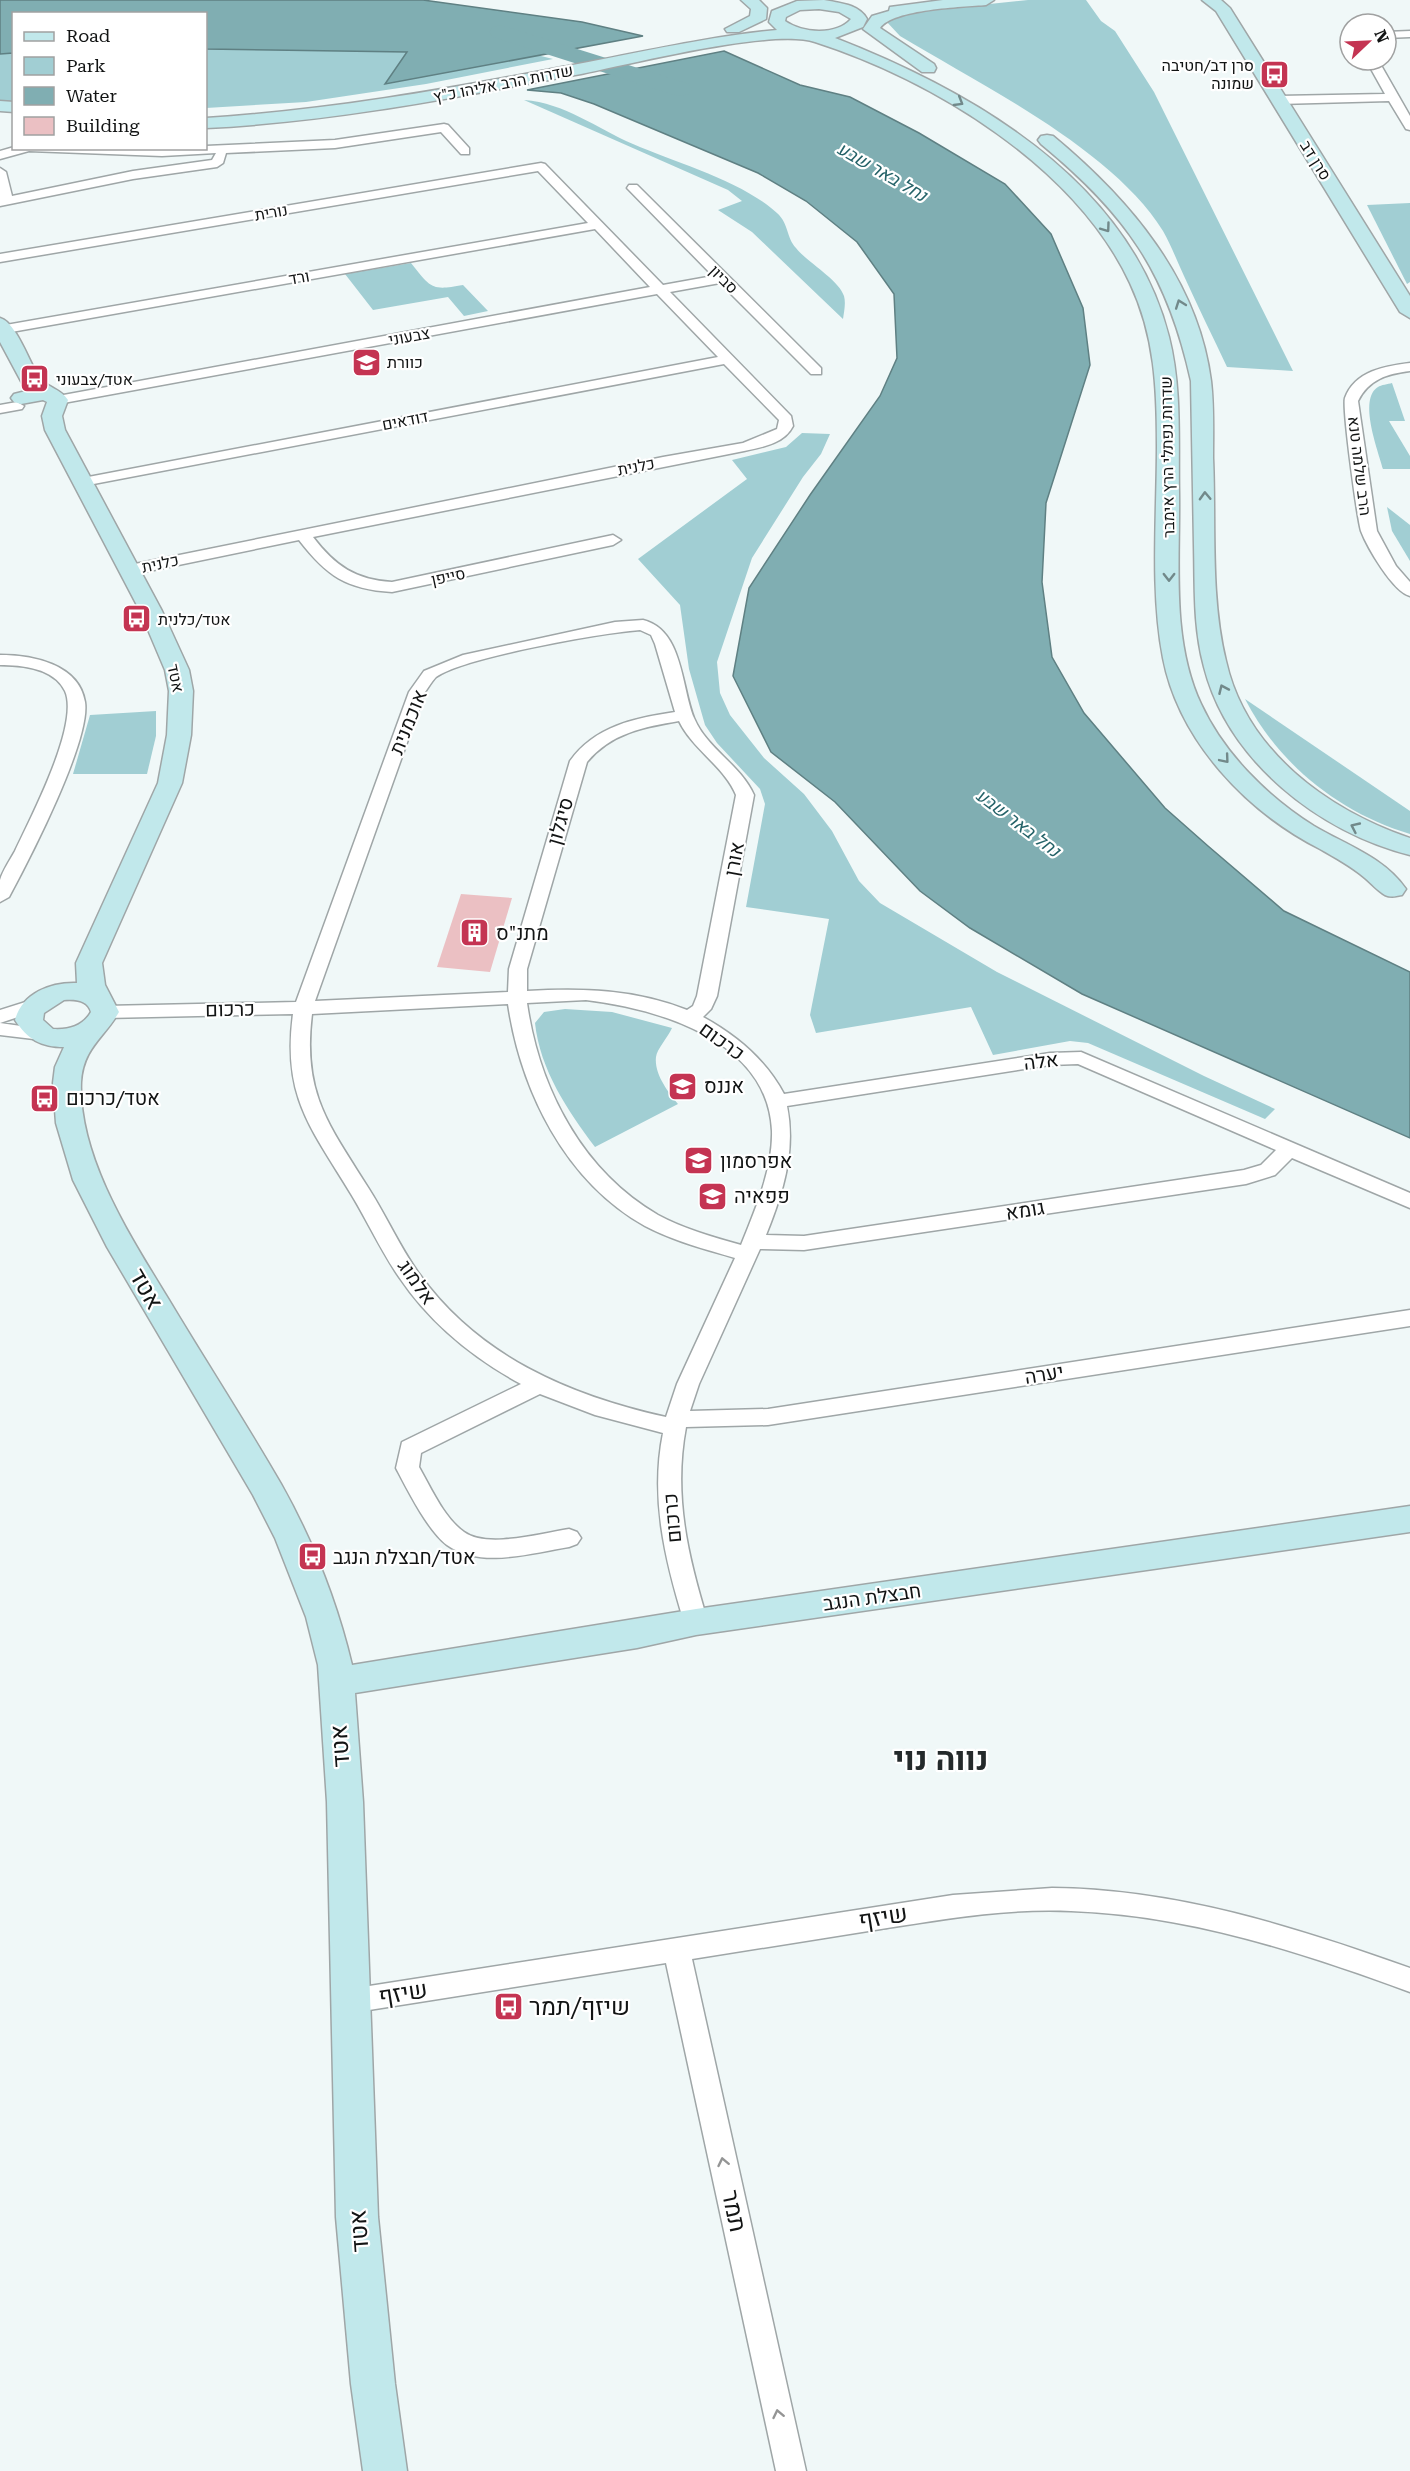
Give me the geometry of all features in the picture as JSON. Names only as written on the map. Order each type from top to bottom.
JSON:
[{"type":"street","points":[[723,35],[758,19],[759,8],[749,0]]},
{"type":"street","points":[[763,0],[779,14],[781,26],[805,33]]},
{"type":"street","points":[[801,0],[826,5],[870,6],[986,0]]},
{"type":"street","name":"סרן דב","points":[[1218,2],[1410,312]]},
{"type":"street","points":[[920,4],[878,19],[871,29],[938,74]]},
{"type":"street","name":"שדרות הרב אליהו כ\"ץ","points":[[207,113],[326,104],[723,35],[834,33],[875,13],[920,4]]},
{"type":"street","name":"שדרות הרב אליהו כ\"ץ","points":[[207,123],[331,112],[473,89],[723,35],[761,25],[797,6],[826,5]]},
{"type":"street","name":"שדרות נפתלי הרץ אימבר","points":[[826,5],[851,11],[858,22],[861,34],[870,40],[979,94],[1017,118],[1068,156],[1129,217],[1167,274],[1188,328],[1201,381],[1207,616],[1211,649],[1220,683],[1237,717],[1260,750],[1287,779],[1334,816],[1359,829],[1410,847]]},
{"type":"street","name":"שדרות נפתלי הרץ אימבר","points":[[805,33],[861,53],[934,88],[992,123],[1062,179],[1100,220],[1116,242],[1148,300],[1163,352],[1167,380],[1169,614],[1172,648],[1182,684],[1199,721],[1222,757],[1252,788],[1305,831],[1364,864],[1401,897]]},
{"type":"street","points":[[1379,72],[1410,126]]},
{"type":"street","points":[[1279,100],[1393,97]]},
{"type":"street","points":[[98,150],[162,152],[335,144],[444,128],[465,151]]},
{"type":"street","points":[[0,155],[18,150]]},
{"type":"street","points":[[0,172],[3,202],[133,175],[217,163],[221,158],[220,150]]},
{"type":"street","name":"כלנית","points":[[130,570],[751,445],[775,438],[786,426],[782,412],[541,167]]},
{"type":"street","name":"נורית","points":[[0,258],[541,167]]},
{"type":"street","name":"סביון","points":[[633,188],[816,370]]},
{"type":"street","name":"ורד","points":[[1,328],[598,225]]},
{"type":"street","name":"צבעוני","points":[[55,400],[723,278]]},
{"type":"street","points":[[1,328],[27,376],[55,400],[45,411],[16,406],[29,386],[27,376]]},
{"type":"street","name":"דודאים","points":[[83,482],[727,358]]},
{"type":"street","name":"הרב שלמה טנא","points":[[1410,367],[1367,378],[1356,387],[1351,401],[1369,531],[1389,568],[1410,591]]},
{"type":"street","name":"אטד","points":[[55,400],[52,416],[56,433],[130,570],[174,662],[182,714],[170,783],[89,963],[90,985],[96,1013],[73,1058],[67,1083]]},
{"type":"street","name":"אטד","points":[[16,406],[41,420],[56,433]]},
{"type":"street","name":"סייפן","points":[[302,534],[323,561],[339,575],[360,584],[392,587],[613,540]]},
{"type":"street","name":"אוכמנית","points":[[303,1008],[417,692],[430,674],[469,658],[615,627],[643,625],[657,632],[661,638],[684,715]]},
{"type":"street","points":[[0,660],[28,661],[56,672],[73,691],[77,715],[48,795],[0,897]]},
{"type":"street","name":"סיגלון","points":[[516,996],[518,969],[579,761],[592,744],[602,737],[636,724],[684,715]]},
{"type":"street","name":"אורן","points":[[684,715],[695,736],[735,776],[746,795],[707,996],[701,1009],[689,1018]]},
{"type":"street","points":[[1401,897],[1389,879],[1391,870],[1397,861],[1410,855]]},
{"type":"street","name":"אטד","points":[[100,935],[69,975],[39,1002],[29,1020],[32,1027],[45,1035],[60,1058],[67,1083],[70,1123],[88,1180],[122,1247],[268,1491],[292,1538],[310,1578],[323,1617],[336,1682],[345,1802],[357,2217],[373,2384],[385,2471]]},
{"type":"street","points":[[0,1017],[70,991],[96,1013],[70,1037],[0,1029]]},
{"type":"street","name":"כרכום","points":[[96,1013],[303,1008],[586,994],[622,998],[689,1018],[738,1049],[756,1068],[777,1101],[782,1124],[780,1159],[749,1248],[682,1399],[669,1461],[671,1535],[696,1622]]},
{"type":"street","points":[[516,996],[524,1050],[542,1098],[575,1148],[596,1173],[639,1213],[664,1227],[749,1248]]},
{"type":"street","name":"אלמוג","points":[[303,1008],[299,1063],[313,1111],[421,1292],[463,1336],[495,1361],[539,1385],[599,1410],[676,1423]]},
{"type":"street","name":"אלה","points":[[777,1101],[1050,1059],[1081,1058],[1288,1150]]},
{"type":"street","points":[[1288,1150],[1410,1201]]},
{"type":"street","name":"גומא","points":[[749,1248],[814,1241],[1246,1177],[1268,1170],[1288,1150]]},
{"type":"street","name":"יערה","points":[[676,1423],[768,1417],[1410,1318]]},
{"type":"street","points":[[539,1385],[410,1449],[407,1468],[454,1538],[466,1545],[488,1548],[569,1538]]},
{"type":"street","name":"חבצלת הנגב","points":[[336,1682],[625,1636],[696,1622],[1410,1520]]},
{"type":"street","name":"שיזף","points":[[350,2001],[953,1906],[1016,1900],[1083,1899],[1156,1907],[1217,1920],[1314,1946],[1410,1980]]},
{"type":"street","name":"תמר","points":[[677,1950],[791,2471]]},
{"type":"green space","points":[[1028,0],[1086,0],[1101,21],[1115,31],[1154,92],[1293,371],[1227,367],[1166,236],[1140,201],[1112,173],[1079,146],[1043,121],[900,36],[885,20],[913,12]]},
{"type":"green space","points":[[469,38],[553,59],[426,84],[306,102],[207,108],[207,45]]},
{"type":"green space","points":[[12,53],[12,103],[0,102],[0,54]]},
{"type":"green space","points":[[524,100],[567,111],[633,144],[728,182],[763,202],[781,217],[796,248],[830,277],[841,290],[845,302],[843,319],[752,232],[718,210],[742,201],[728,190]]},
{"type":"green space","points":[[1410,203],[1410,282],[1407,284],[1367,205]]},
{"type":"green space","points":[[411,263],[432,286],[444,288],[463,285],[488,311],[464,316],[448,297],[373,310],[345,274]]},
{"type":"green space","points":[[1392,383],[1405,421],[1389,421],[1410,456],[1410,469],[1383,469],[1371,425],[1369,413],[1372,393],[1379,386]]},
{"type":"green space","points":[[802,433],[830,434],[821,454],[803,477],[752,558],[717,662],[720,693],[730,715],[764,758],[804,794],[832,831],[859,881],[880,903],[997,972],[1275,1109],[1265,1119],[1088,1043],[1070,1041],[993,1055],[971,1007],[816,1033],[810,1015],[829,919],[746,907],[765,804],[760,789],[717,743],[705,725],[689,669],[680,605],[638,559],[747,479],[732,460],[786,447]]},
{"type":"green space","points":[[1387,507],[1410,525],[1410,561],[1392,531]]},
{"type":"green space","points":[[1245,699],[1410,811],[1410,834],[1359,813],[1314,783],[1275,745]]},
{"type":"green space","points":[[156,711],[156,736],[147,774],[73,774],[90,715]]},
{"type":"green space","points":[[565,1009],[612,1012],[672,1028],[658,1050],[656,1063],[662,1082],[678,1104],[595,1147],[557,1089],[538,1040],[535,1023],[544,1012]]},
{"type":"water","points":[[0,0],[423,0],[582,22],[643,36],[385,84],[407,52],[207,49],[207,12],[12,12],[12,53],[0,54]]},
{"type":"water","points":[[724,51],[800,85],[850,97],[919,133],[1005,184],[1051,234],[1083,308],[1090,365],[1046,503],[1042,582],[1052,657],[1084,713],[1165,808],[1208,846],[1284,911],[1410,972],[1410,1138],[1082,994],[970,928],[920,891],[835,802],[771,752],[733,676],[749,588],[810,495],[880,396],[897,358],[894,294],[857,242],[806,201],[758,173],[594,104],[561,93],[527,90]]},
{"type":"building","name":"מתנ\"ס","points":[[461,894],[512,898],[490,972],[437,967]]},
{"type":"waterway","name":"נחל באר שבע","points":[[501,32],[680,89]]},
{"type":"place","name":"סרן דב/חטיבה שמונה","points":[[1275,74]]},
{"type":"place","name":"כוורת","points":[[366,362]]},
{"type":"place","name":"אטד/צבעוני","points":[[35,379]]},
{"type":"place","name":"אטד/כלנית","points":[[137,619]]},
{"type":"place","name":"מתנ\"ס","points":[[475,933]]},
{"type":"place","name":"אננס","points":[[683,1086]]},
{"type":"place","name":"אטד/כרכום","points":[[45,1098]]},
{"type":"place","name":"אפרסמון","points":[[699,1161]]},
{"type":"place","name":"פפאיה","points":[[713,1196]]},
{"type":"place","name":"אטד/חבצלת הנגב","points":[[312,1557]]},
{"type":"place","name":"שיזף/תמר","points":[[508,2007]]},
{"type":"district","name":"נווה נוי","points":[[941,1759]]}]
